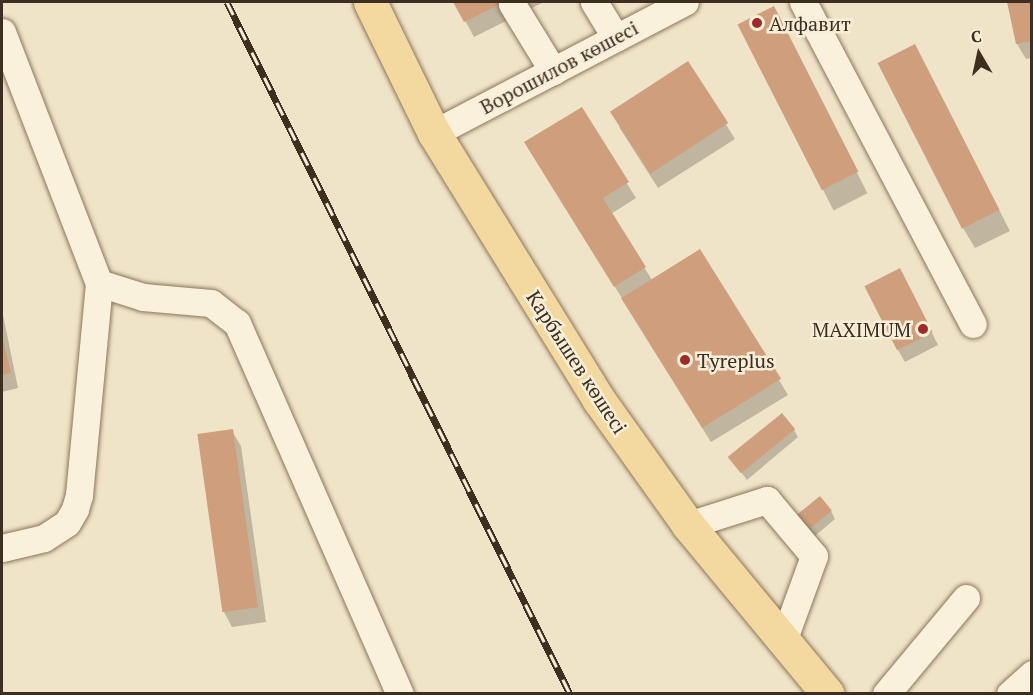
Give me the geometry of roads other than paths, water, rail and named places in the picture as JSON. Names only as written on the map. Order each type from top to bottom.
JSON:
[{"type":"main road","name":"Карбышев көшесі","points":[[370,2],[434,133],[599,400],[688,525],[828,693]]},
{"type":"street","points":[[594,2],[616,38]]},
{"type":"street","name":"Ворошилов көшесі","points":[[434,133],[685,2]]},
{"type":"street","points":[[803,2],[973,324]]},
{"type":"street","points":[[512,4],[553,71]]},
{"type":"street","points":[[2,32],[99,283],[79,495],[75,509],[67,523],[44,538],[2,548]]},
{"type":"street","points":[[99,283],[143,297],[211,303],[237,323],[400,693]]},
{"type":"street","points":[[688,525],[767,500],[814,556],[783,641]]},
{"type":"street","points":[[886,693],[966,598]]},
{"type":"street","points":[[1010,693],[1032,674]]},
{"type":"railway","points":[[227,2],[570,694]]},
{"type":"place","name":"Алфавит","points":[[757,23]]},
{"type":"place","name":"MAXIMUM","points":[[923,329]]},
{"type":"place","name":"Tyreplus","points":[[685,360]]}]
